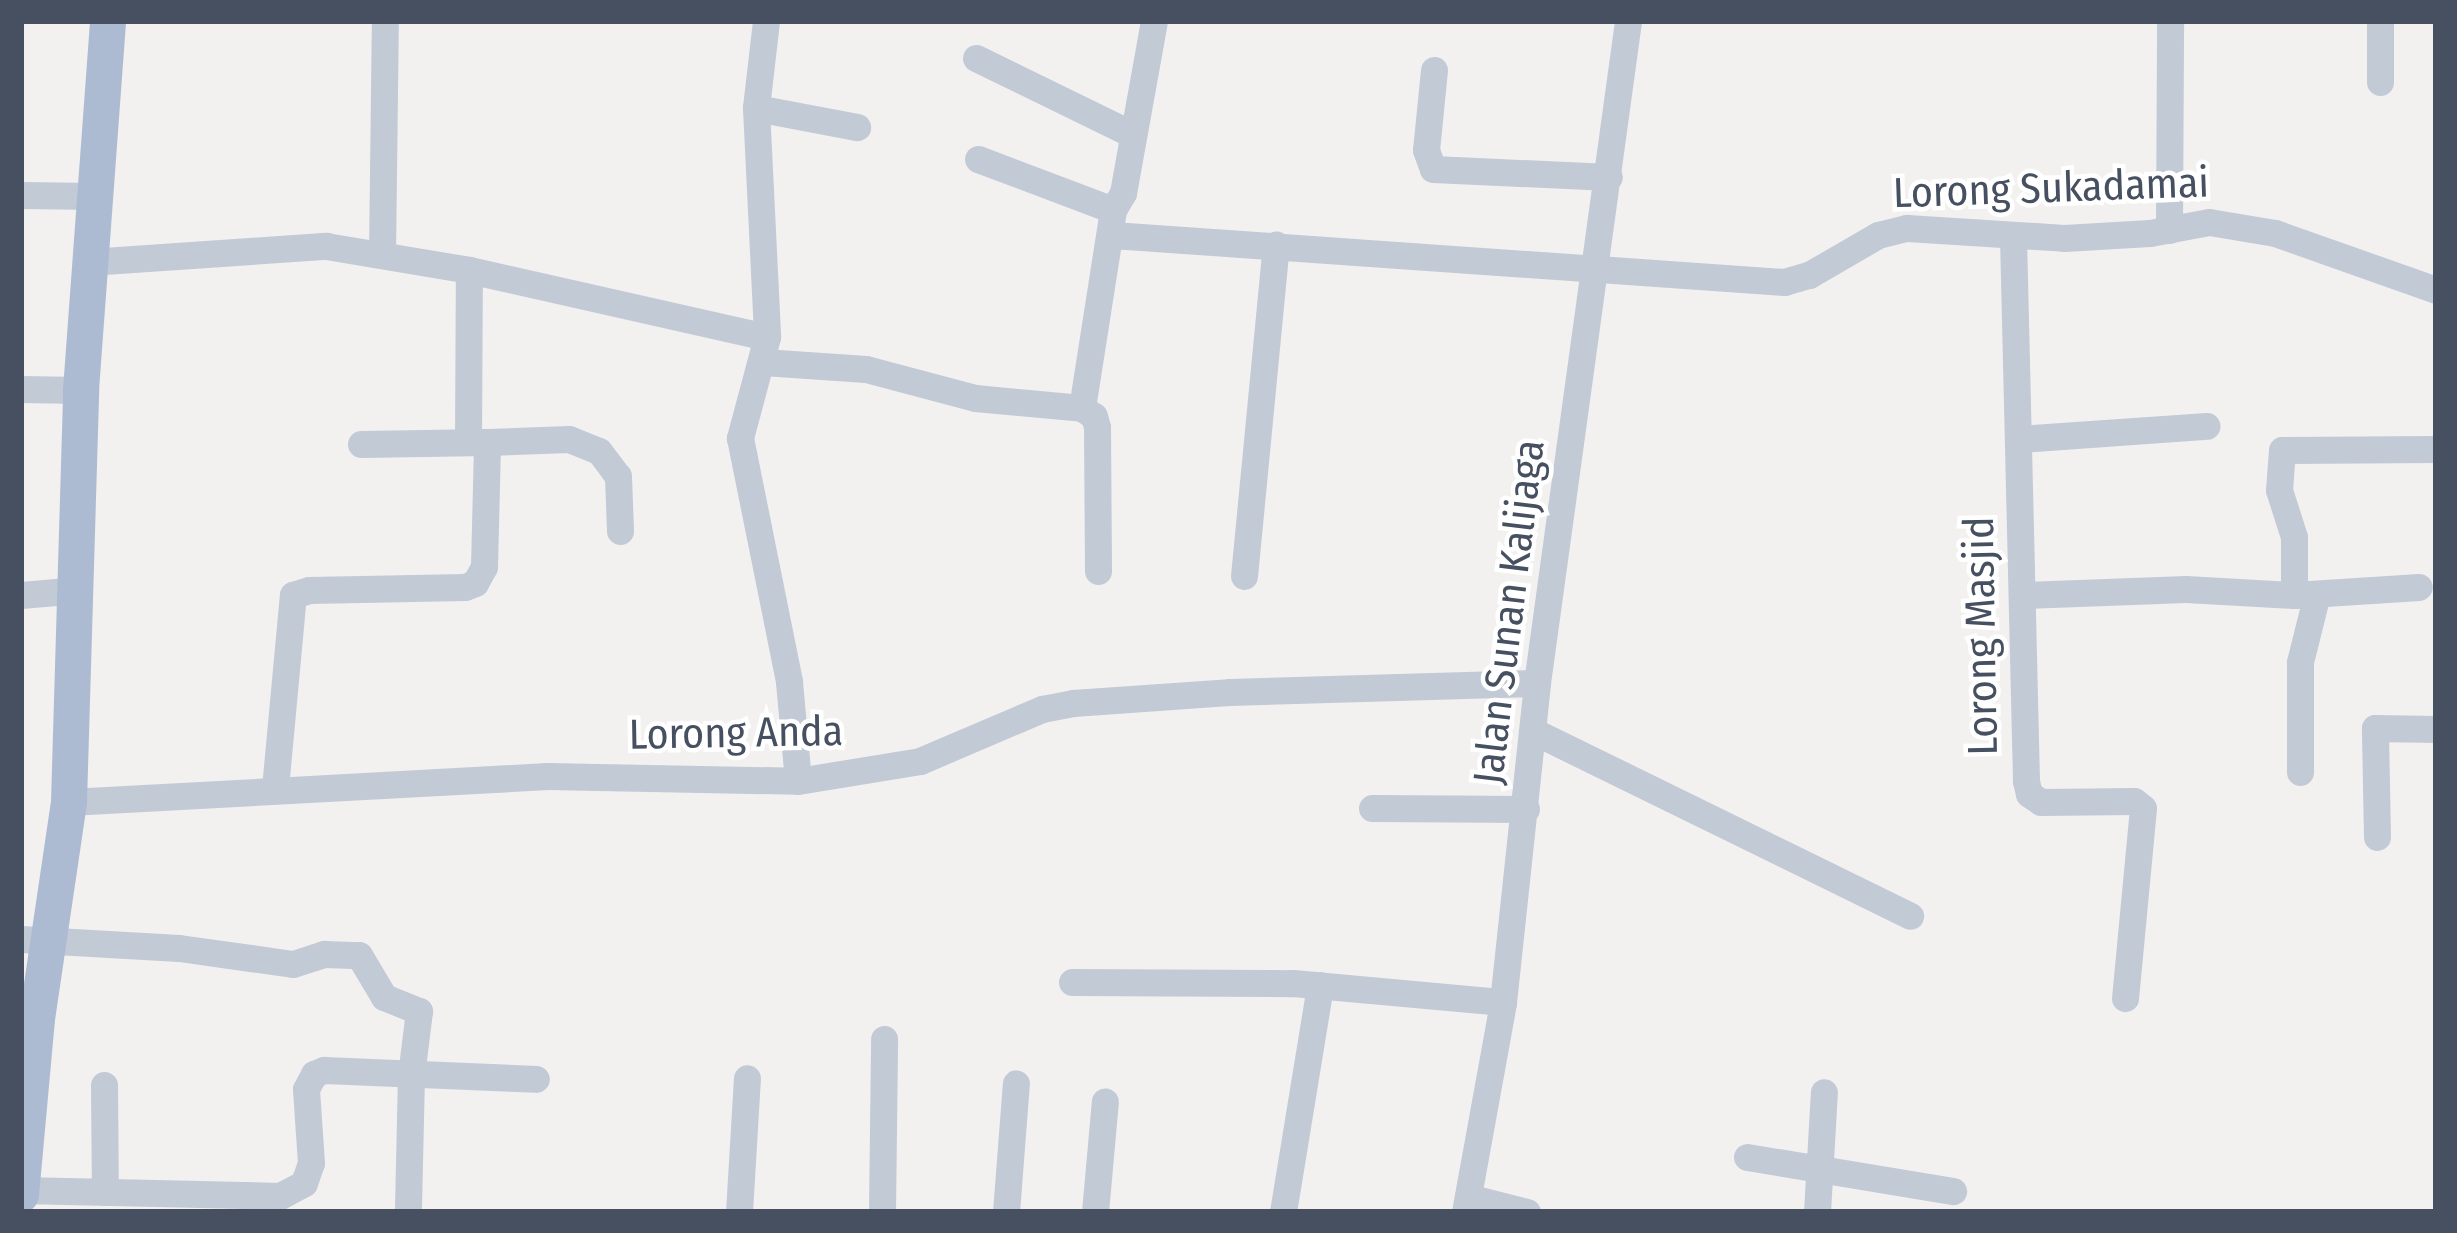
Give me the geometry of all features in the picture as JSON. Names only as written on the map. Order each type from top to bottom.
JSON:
[{"type":"main road","points":[[21,1193],[36,939],[69,802],[79,590],[81,390],[108,21]]},
{"type":"street","points":[[382,255],[385,21]]},
{"type":"street","points":[[1082,408],[1112,223],[1123,193],[1154,21]]},
{"type":"street","name":"Jalan Sunan Kalijaga","points":[[1467,1204],[1503,1002],[1537,683],[1598,268],[1628,21]]},
{"type":"street","points":[[2169,230],[2170,21]]},
{"type":"street","points":[[2380,21],[2380,82]]},
{"type":"street","points":[[759,23],[755,108],[765,350],[748,391],[740,438],[789,682],[798,781]]},
{"type":"street","points":[[976,58],[1132,134]]},
{"type":"street","points":[[1434,70],[1426,150],[1433,169],[1609,177]]},
{"type":"street","points":[[755,108],[857,127]]},
{"type":"street","name":"Lorong Sukadamai","points":[[978,159],[1112,223],[1276,245],[1784,282],[1809,275],[1877,235],[1907,228],[2013,237],[2234,223],[2436,290]]},
{"type":"street","points":[[21,195],[94,196]]},
{"type":"street","name":"Lorong Masjid","points":[[2013,237],[2029,794],[2041,802],[2134,801],[2144,808],[2125,998]]},
{"type":"street","points":[[1244,576],[1276,245]]},
{"type":"street","points":[[89,262],[326,246],[469,270],[765,350],[866,368],[975,398],[1082,408],[1094,416],[1097,427],[1098,571]]},
{"type":"street","points":[[275,788],[293,596],[310,590],[476,583],[484,567],[469,270]]},
{"type":"street","points":[[21,389],[81,390]]},
{"type":"street","points":[[2019,439],[2207,426]]},
{"type":"street","points":[[361,444],[568,439],[599,452],[618,476],[620,531]]},
{"type":"street","points":[[2300,772],[2300,662],[2306,595],[2279,490],[2282,450],[2436,449]]},
{"type":"street","points":[[2023,595],[2186,589],[2306,595],[2419,586]]},
{"type":"street","points":[[21,595],[79,590]]},
{"type":"street","name":"Lorong Anda","points":[[69,802],[548,776],[798,781],[920,761],[1042,709],[1073,703],[1229,692],[1537,683]]},
{"type":"street","points":[[2377,837],[2375,728],[2436,730]]},
{"type":"street","points":[[1534,731],[1910,916]]},
{"type":"street","points":[[1372,808],[1526,808]]},
{"type":"street","points":[[36,939],[179,948],[293,964],[324,954],[359,955],[383,997],[419,1011],[411,1075],[408,1212]]},
{"type":"street","points":[[1072,982],[1320,985],[1503,1002]]},
{"type":"street","points":[[1283,1212],[1320,985]]},
{"type":"street","points":[[882,1212],[884,1039]]},
{"type":"street","points":[[21,1193],[292,1193],[304,1183],[311,1162],[308,1080],[324,1070],[536,1079]]},
{"type":"street","points":[[739,1212],[747,1078]]},
{"type":"street","points":[[1006,1212],[1016,1083]]},
{"type":"street","points":[[104,1085],[105,1192]]},
{"type":"street","points":[[1817,1212],[1824,1092]]},
{"type":"street","points":[[1096,1212],[1105,1101]]},
{"type":"street","points":[[1747,1157],[1953,1191]]},
{"type":"street","points":[[1467,1204],[1528,1212]]}]
